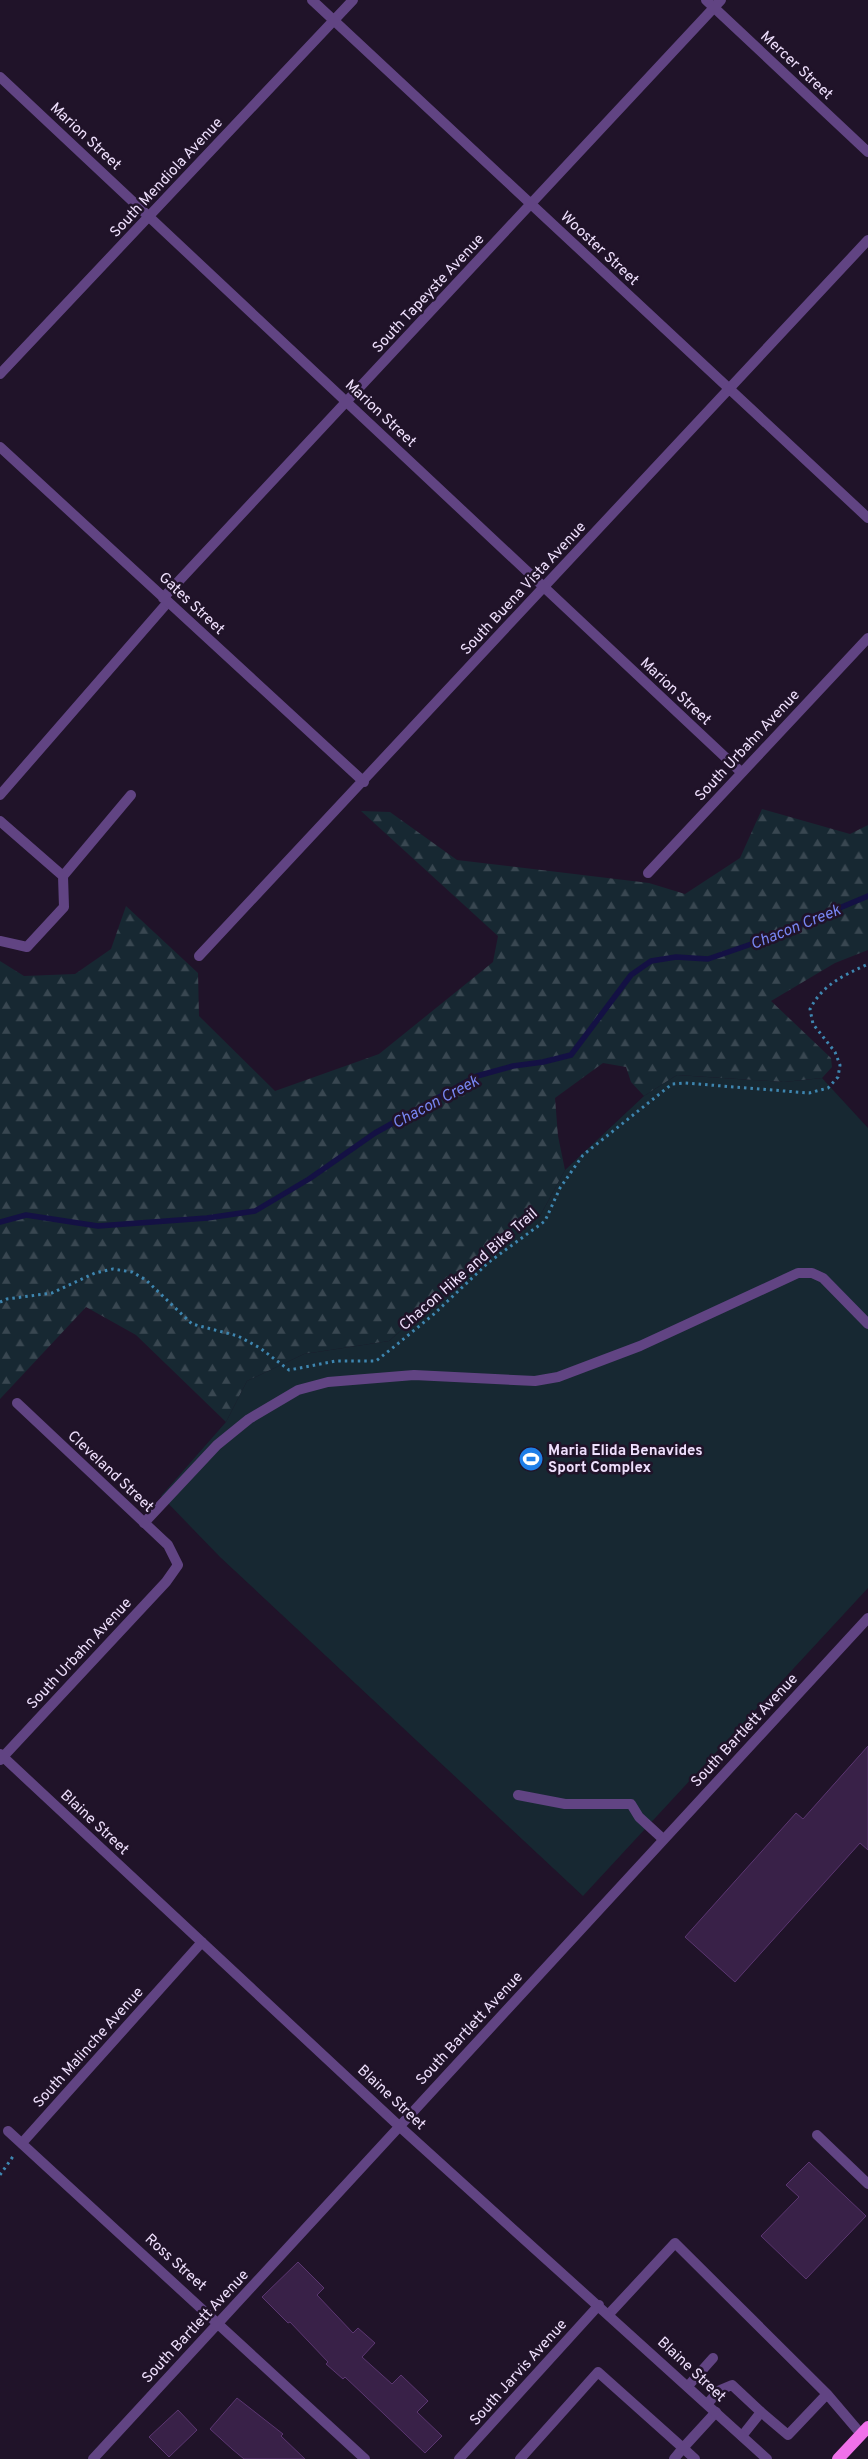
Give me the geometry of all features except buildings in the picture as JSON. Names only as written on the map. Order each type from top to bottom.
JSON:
[{"type":"main road","points":[[838,2459],[865,2431]]},
{"type":"street","name":"Wooster Street","points":[[312,0],[868,518]]},
{"type":"street","name":"South Mendiola Avenue","points":[[0,374],[353,0]]},
{"type":"street","name":"Mercer Street","points":[[706,0],[718,4],[868,152]]},
{"type":"street","name":"South Tapeyste Avenue","points":[[0,796],[166,600],[346,402],[718,4]]},
{"type":"street","name":"Marion Street","points":[[0,77],[741,772]]},
{"type":"street","name":"South Buena Vista Avenue","points":[[199,956],[364,782],[868,240]]},
{"type":"street","name":"Gates Street","points":[[0,447],[364,782]]},
{"type":"street","name":"South Urbahn Avenue","points":[[648,873],[868,638]]},
{"type":"street","points":[[0,941],[27,947],[64,907],[63,876],[131,795]]},
{"type":"street","points":[[0,821],[63,876]]},
{"type":"street","points":[[144,1523],[218,1445],[249,1419],[298,1390],[328,1382],[414,1375],[535,1382],[558,1377],[640,1346],[798,1273],[812,1272],[823,1278],[868,1324]]},
{"type":"street","name":"Cleveland Street","points":[[17,1403],[168,1545],[178,1565]]},
{"type":"street","name":"South Urbahn Avenue","points":[[1,1756],[166,1582],[178,1565]]},
{"type":"street","name":"South Bartlett Avenue","points":[[93,2459],[868,1618]]},
{"type":"street","name":"Blaine Street","points":[[1,1756],[399,2126],[609,2314],[767,2459]]},
{"type":"street","points":[[518,1795],[565,1804],[631,1804],[639,1817],[663,1840]]},
{"type":"street","name":"South Malinche Avenue","points":[[22,2143],[202,1942]]},
{"type":"street","name":"Ross Street","points":[[8,2131],[219,2322],[365,2459]]},
{"type":"street","points":[[817,2135],[868,2184]]},
{"type":"street","points":[[609,2314],[674,2243],[747,2319],[865,2431]]},
{"type":"street","name":"South Jarvis Avenue","points":[[459,2459],[599,2305]]},
{"type":"street","points":[[688,2386],[713,2358]]},
{"type":"street","points":[[520,2459],[598,2372],[695,2459]]},
{"type":"street","points":[[707,2404],[720,2390],[732,2385],[788,2435],[827,2394]]},
{"type":"street","points":[[674,2459],[716,2412]]},
{"type":"street","points":[[742,2436],[761,2412]]},
{"type":"path","name":"Chacon Hike and Bike Trail","points":[[0,1302],[6,1299],[52,1293],[95,1274],[113,1270],[132,1272],[146,1280],[192,1324],[238,1336],[289,1370],[336,1361],[376,1361],[434,1314],[489,1262],[545,1222],[560,1188],[583,1155],[672,1084],[686,1083],[808,1093],[828,1088],[838,1077],[840,1065],[835,1052],[813,1024],[810,1009],[818,994],[833,981],[868,964]]},
{"type":"path","points":[[0,2175],[22,2143]]},
{"type":"green space","points":[[762,809],[850,834],[868,825],[868,950],[835,963],[771,1001],[831,1058],[832,1067],[822,1078],[784,1082],[677,1075],[644,1096],[631,1082],[626,1067],[603,1063],[555,1098],[558,1136],[565,1170],[540,1216],[477,1264],[389,1341],[304,1354],[247,1381],[226,1422],[136,1335],[86,1307],[0,1399],[0,961],[24,976],[75,974],[111,949],[126,906],[198,973],[199,1016],[275,1091],[379,1054],[493,962],[498,936],[361,811],[390,812],[457,860],[649,883],[685,894],[740,858]]},
{"type":"green space","name":"Maria Elida Benavides Sport Complex","points":[[677,1075],[784,1082],[822,1078],[868,1128],[868,1588],[583,1896],[220,1557],[161,1496],[226,1422],[247,1381],[304,1354],[389,1341],[477,1264],[540,1216],[565,1170],[644,1096]]},
{"type":"waterway","name":"Chacon Creek","points":[[0,1222],[26,1215],[98,1226],[207,1218],[255,1211],[309,1179],[375,1133],[477,1076],[513,1066],[543,1062],[571,1055],[631,975],[651,961],[676,957],[708,959],[763,940],[868,896]]},
{"type":"place","name":"Maria Elida Benavides Sport Complex","points":[[531,1459]]}]
